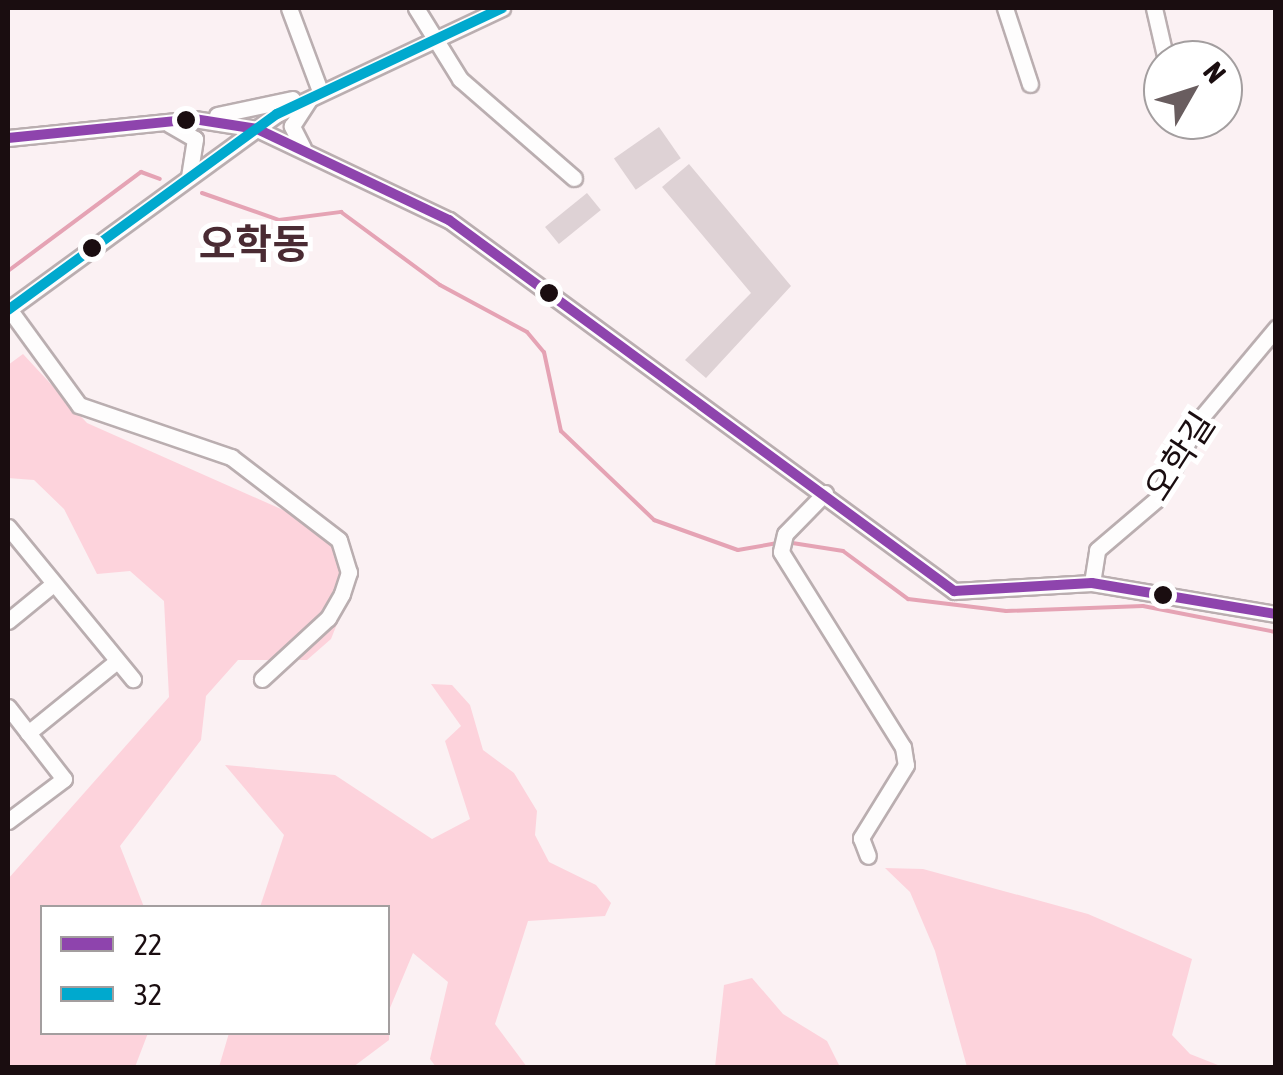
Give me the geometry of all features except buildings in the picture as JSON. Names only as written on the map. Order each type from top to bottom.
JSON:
[{"type":"street","points":[[289,8],[320,91]]},
{"type":"street","points":[[416,8],[433,42],[480,99],[574,178]]},
{"type":"street","points":[[262,678],[328,618],[342,594],[349,572],[339,540],[231,456],[79,405],[8,310],[257,129],[320,91],[502,8]]},
{"type":"street","points":[[1005,8],[1030,84]]},
{"type":"street","points":[[1154,8],[1161,40]]},
{"type":"street","points":[[8,138],[194,119],[320,91]]},
{"type":"street","points":[[310,154],[292,126],[320,91]]},
{"type":"street","points":[[194,119],[257,129],[449,220],[954,591],[1092,583],[1276,614]]},
{"type":"street","points":[[166,123],[195,139],[187,181]]},
{"type":"street","name":"오학길","points":[[1092,583],[1097,550],[1157,499],[1200,419],[1276,328]]},
{"type":"street","points":[[825,493],[784,534],[781,552],[903,747],[906,765],[861,838],[868,856]]},
{"type":"street","points":[[8,527],[132,678]]},
{"type":"street","points":[[8,621],[53,584]]},
{"type":"street","points":[[28,733],[117,661]]},
{"type":"street","points":[[8,707],[64,778],[8,821]]},
{"type":"shaded area","points":[[23,354],[87,423],[299,517],[334,545],[350,591],[331,639],[307,660],[238,660],[206,696],[201,740],[120,846],[143,905],[40,905],[40,1035],[147,1035],[135,1067],[8,1067],[8,879],[169,697],[164,601],[130,571],[97,574],[64,509],[34,480],[8,478],[8,365]]},
{"type":"shaded area","points":[[431,684],[452,685],[470,705],[483,750],[514,773],[537,811],[535,835],[549,862],[596,885],[611,903],[605,916],[528,921],[495,1024],[527,1067],[436,1067],[430,1059],[448,982],[413,953],[390,1008],[390,905],[261,905],[284,835],[225,765],[335,775],[432,839],[470,819],[445,741],[461,726]]},
{"type":"shaded area","points":[[885,868],[923,869],[1088,914],[1192,959],[1172,1035],[1190,1054],[1223,1067],[967,1067],[935,951],[910,892]]},
{"type":"shaded area","points":[[752,978],[783,1014],[827,1041],[840,1067],[715,1067],[724,985]]},
{"type":"shaded area","points":[[228,1035],[389,1035],[389,1040],[353,1067],[219,1067]]},
{"type":"waterway","points":[[8,271],[141,172],[160,179]]},
{"type":"waterway","points":[[202,193],[279,220],[341,212],[440,285],[527,332],[544,352],[561,431],[654,520],[738,550],[777,543]]},
{"type":"waterway","points":[[786,542],[843,551],[908,599],[1006,611],[1143,606],[1276,632]]},
{"type":"transit line","name":"32","points":[[8,310],[277,114],[502,8]]},
{"type":"transit line","name":"22","points":[[8,138],[194,119],[257,129],[449,220],[954,591],[1092,583],[1276,614]]},
{"type":"district","name":"오학동","points":[[254,244]]}]
